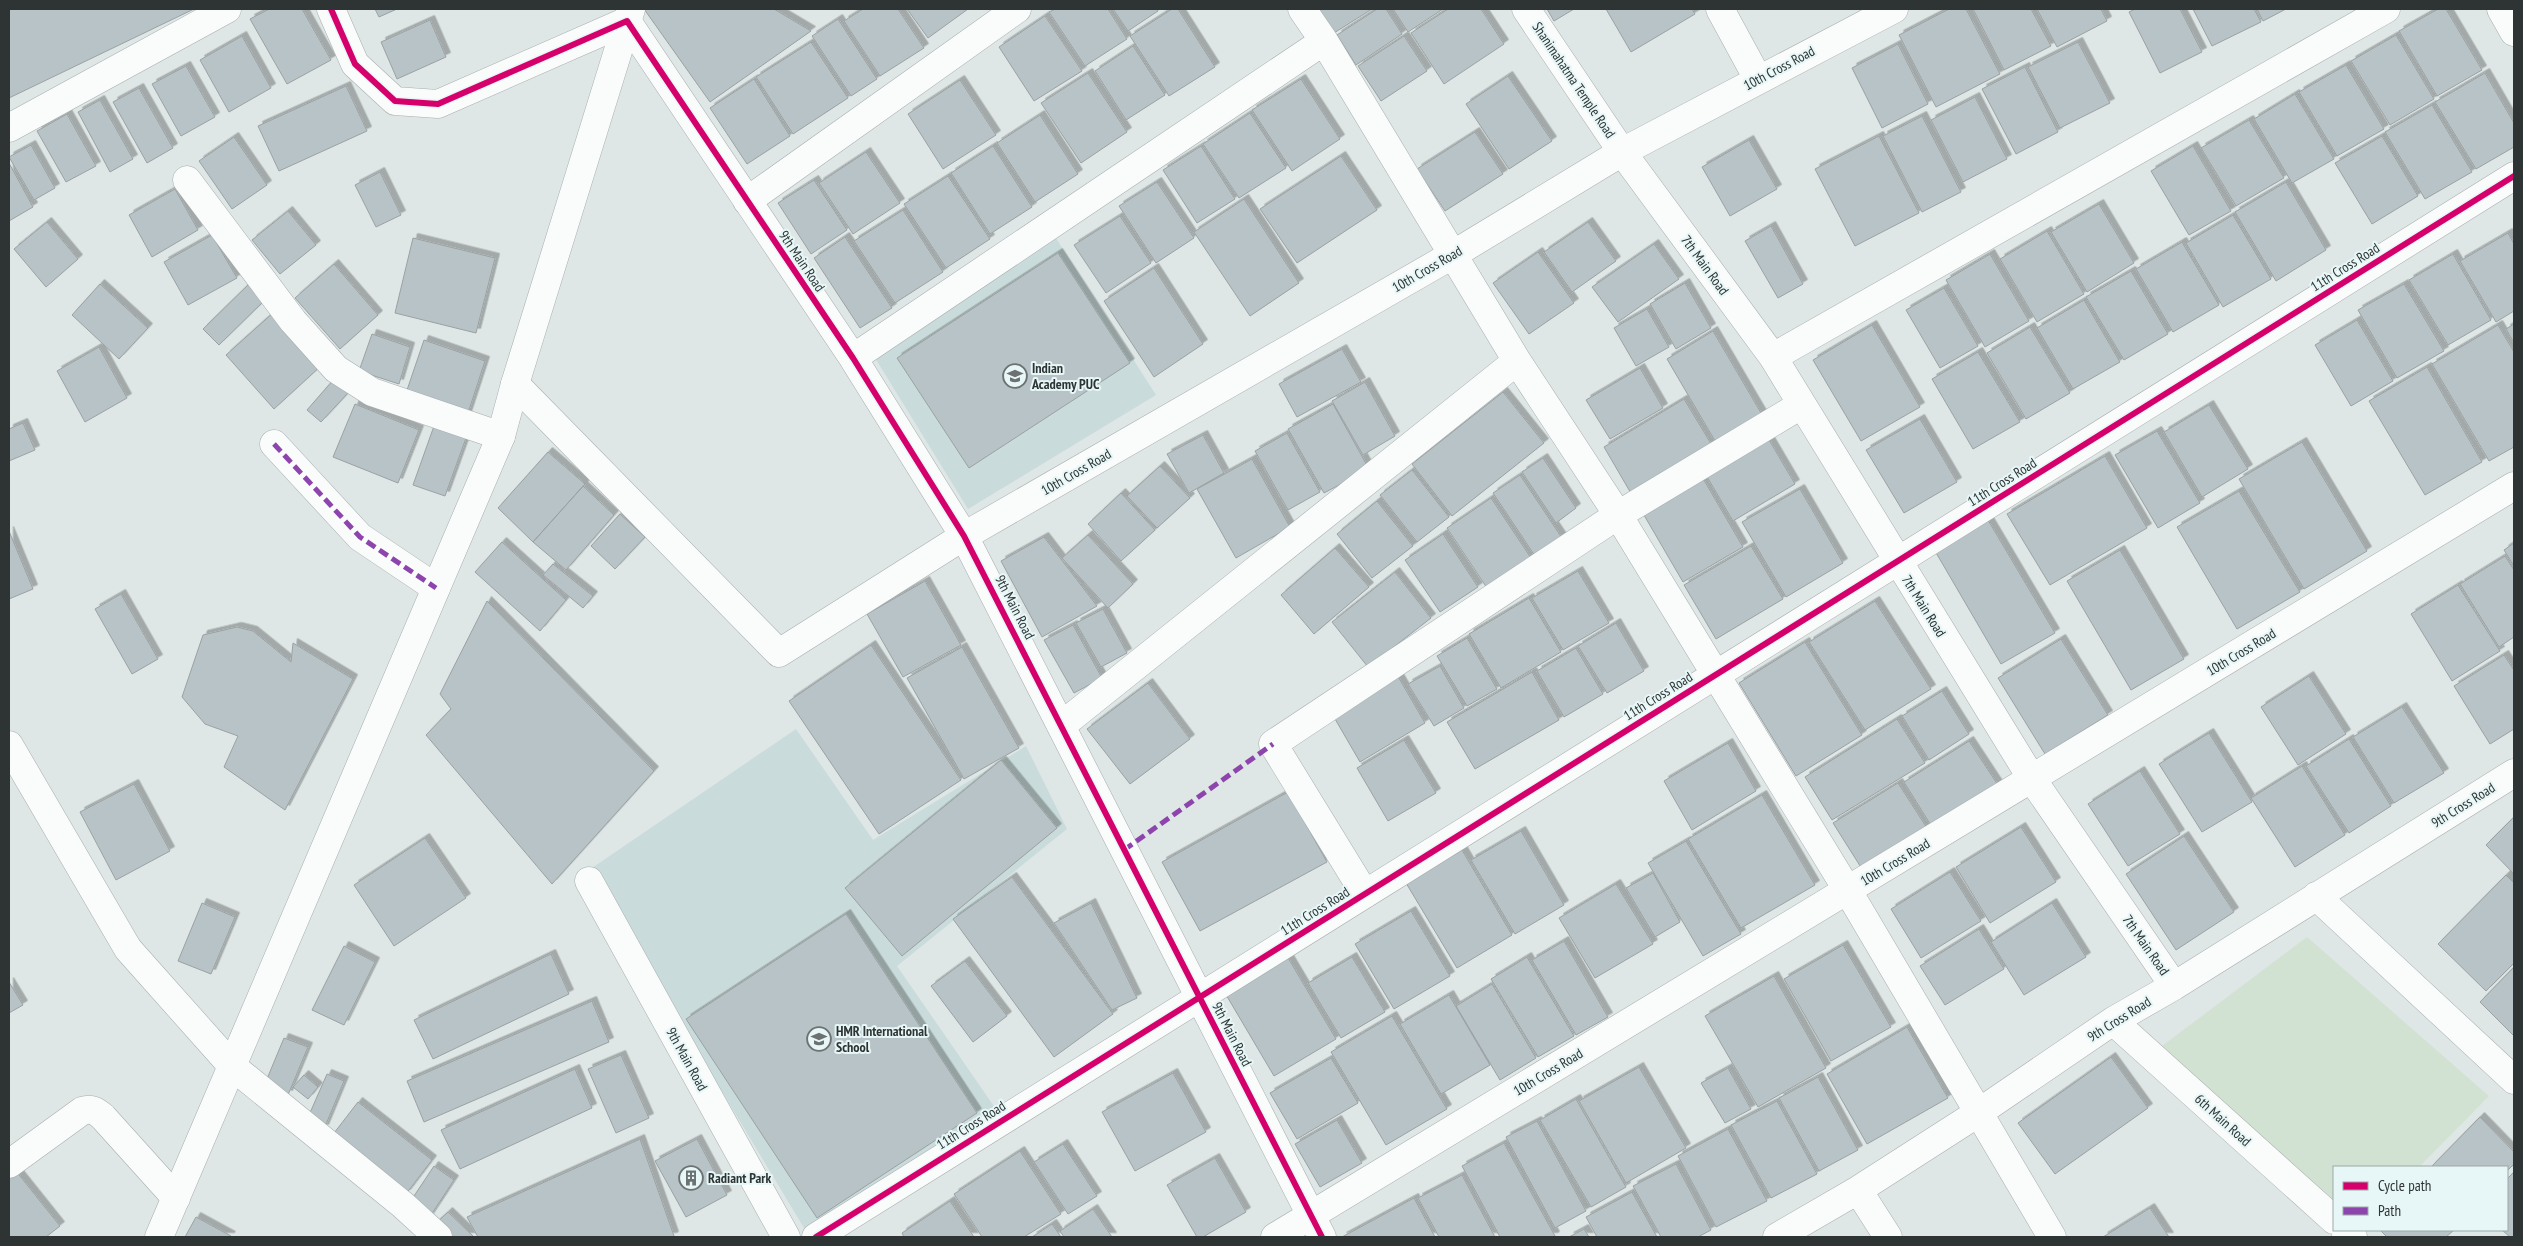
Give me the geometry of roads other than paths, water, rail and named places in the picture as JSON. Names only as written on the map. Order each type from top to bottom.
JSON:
[{"type":"street","points":[[9,128],[227,9]]},
{"type":"street","points":[[331,9],[355,64],[395,101],[438,104],[629,15]]},
{"type":"street","points":[[747,201],[1017,9]]},
{"type":"street","points":[[1302,9],[1324,41],[1518,361],[1618,515],[1848,891],[2052,1237]]},
{"type":"street","name":"Shanimahatma Temple Road","points":[[1526,9],[1622,152]]},
{"type":"street","points":[[1720,9],[1758,79]]},
{"type":"street","name":"10th Cross Road","points":[[515,384],[779,653],[964,536],[1454,254],[1622,152],[1894,9]]},
{"type":"street","points":[[1773,358],[2386,9]]},
{"type":"street","points":[[2501,9],[2514,32]]},
{"type":"street","points":[[159,1237],[501,436],[515,384],[629,15]]},
{"type":"street","name":"9th Main Road","points":[[629,15],[747,201],[852,358],[964,536],[1317,1226]]},
{"type":"street","points":[[852,358],[1324,41]]},
{"type":"street","name":"7th Main Road","points":[[1622,152],[1773,358],[1897,563],[2032,779],[2174,986]]},
{"type":"street","name":"11th Cross Road","points":[[816,1237],[2514,176]]},
{"type":"street","points":[[187,180],[293,321],[336,369],[372,392],[501,436]]},
{"type":"street","points":[[1062,725],[1518,361]]},
{"type":"street","points":[[1366,894],[1273,744],[1618,515],[1801,405]]},
{"type":"street","points":[[274,444],[360,537],[436,588]]},
{"type":"street","name":"10th Cross Road","points":[[1275,1237],[1317,1226],[1848,891],[2514,486]]},
{"type":"street","points":[[9,745],[128,949],[232,1067],[402,1205],[438,1237]]},
{"type":"street","name":"9th Cross Road","points":[[1777,1237],[1858,1190],[1978,1113],[2113,1021],[2174,986],[2514,773]]},
{"type":"street","name":"9th Main Road","points":[[589,881],[786,1237]]},
{"type":"street","points":[[2316,896],[2514,1080]]},
{"type":"street","name":"6th Main Road","points":[[2113,1021],[2333,1219]]},
{"type":"street","points":[[9,1164],[82,1110],[95,1110],[176,1198]]},
{"type":"street","points":[[1858,1190],[1888,1237]]},
{"type":"place","name":"Indian Academy PUC","points":[[1015,376]]},
{"type":"place","name":"HMR International School","points":[[819,1039]]},
{"type":"place","name":"Radiant Park","points":[[691,1178]]}]
